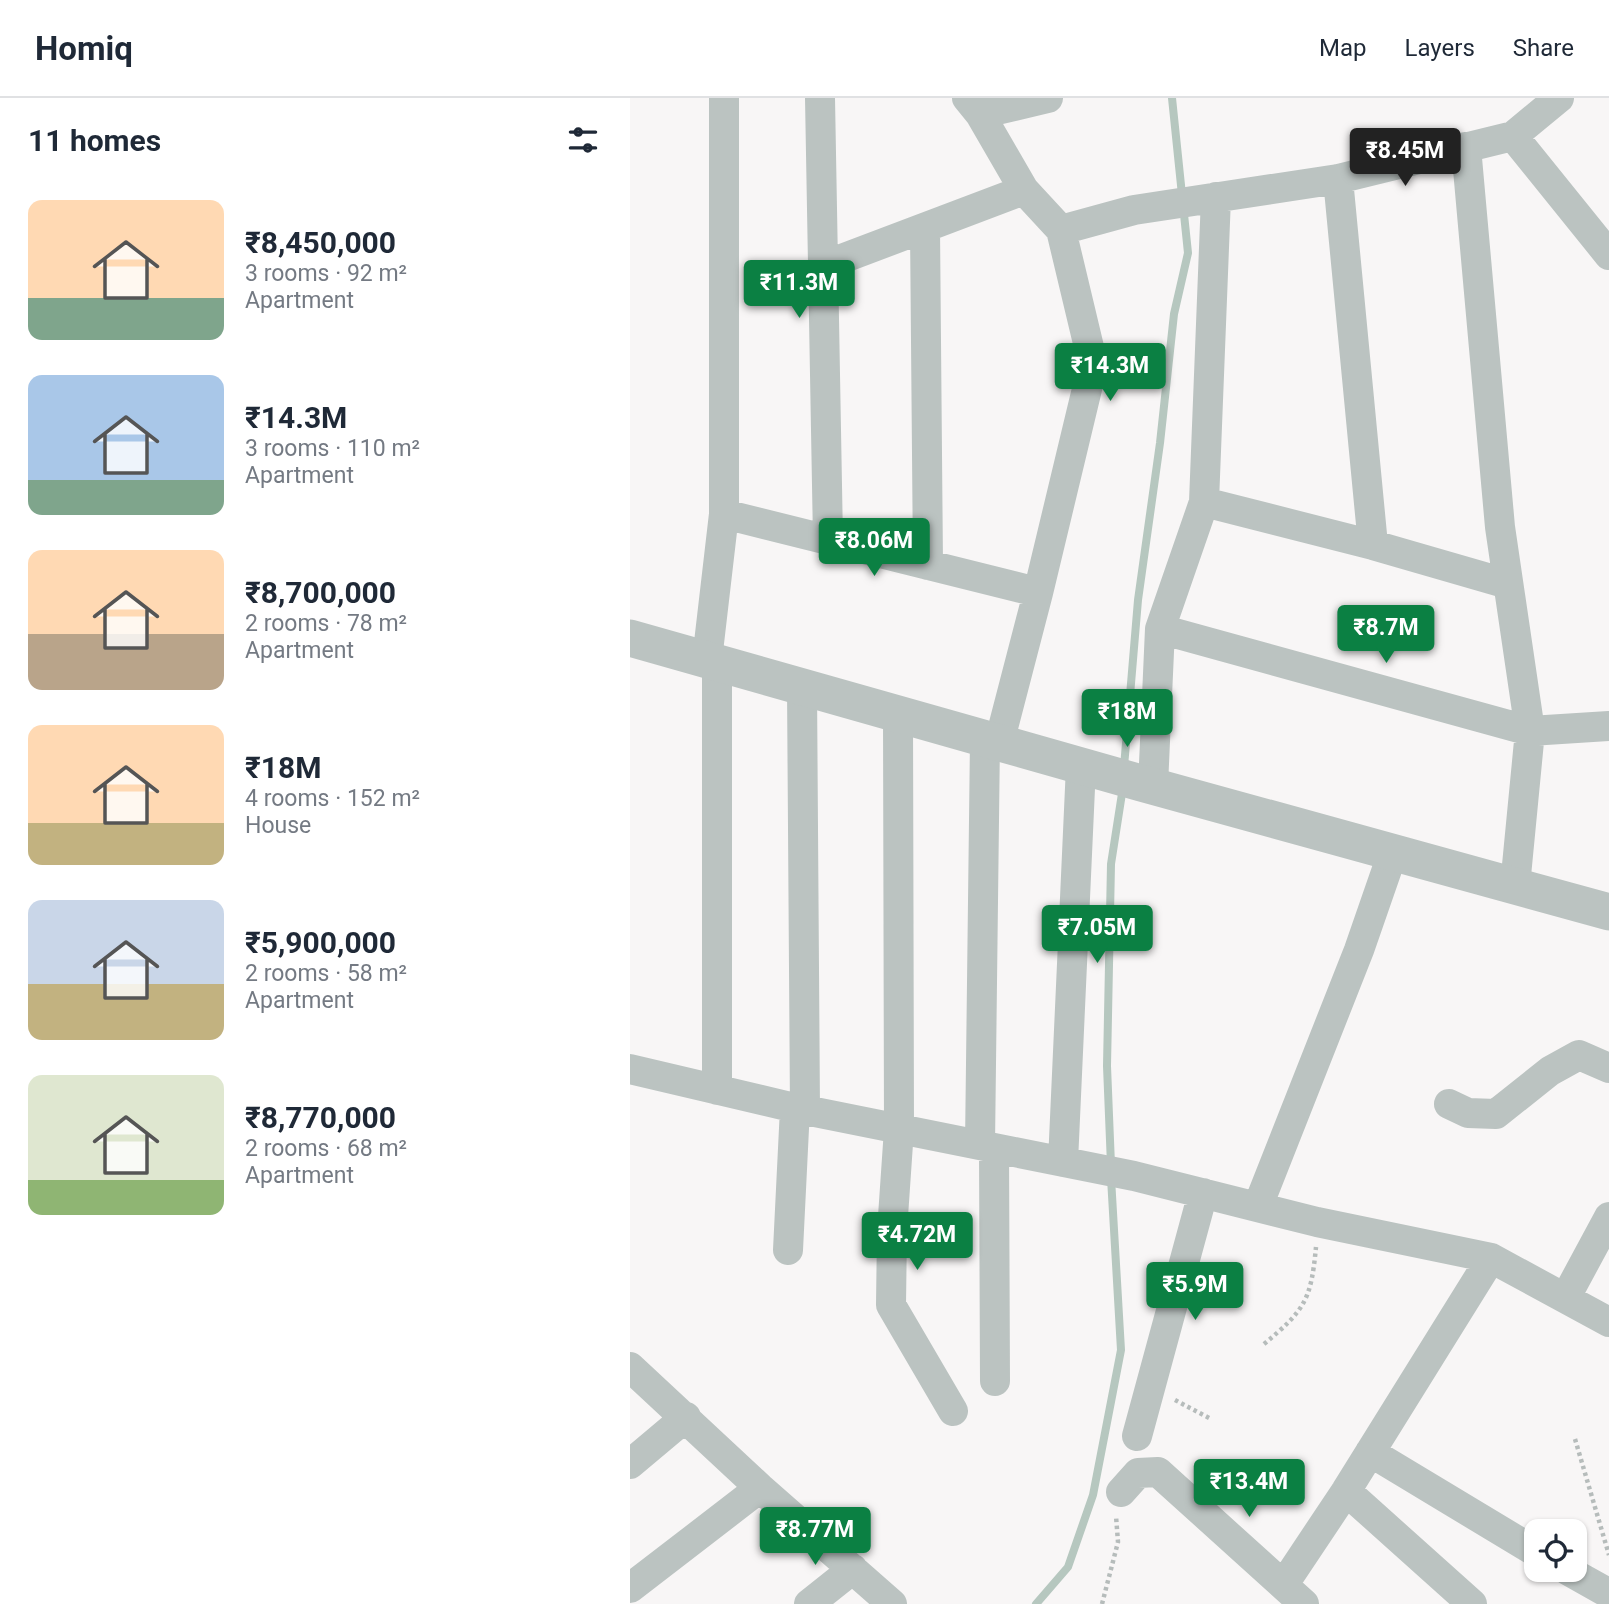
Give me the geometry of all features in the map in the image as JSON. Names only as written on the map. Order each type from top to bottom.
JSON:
[{"type":"street","points":[[716,1090],[712,662],[724,514],[724,98]]},
{"type":"street","points":[[820,98],[828,540]]},
{"type":"street","points":[[995,1381],[987,1147],[992,741],[1037,592],[1094,364],[1061,230],[1024,190],[973,106],[1048,98]]},
{"type":"street","points":[[1061,230],[1134,210],[1338,179],[1513,136],[1559,98]]},
{"type":"street","points":[[1513,136],[1609,255]]},
{"type":"street","points":[[1466,147],[1500,527],[1530,731],[1515,886]]},
{"type":"street","points":[[1338,179],[1373,545]]},
{"type":"street","points":[[823,266],[1024,190]]},
{"type":"street","points":[[1147,784],[1160,629],[1204,502],[1216,197]]},
{"type":"street","points":[[925,228],[928,565]]},
{"type":"street","points":[[1204,502],[1373,545],[1508,584]]},
{"type":"street","points":[[724,514],[1037,592]]},
{"type":"street","points":[[1160,629],[1530,731],[1609,726]]},
{"type":"street","points":[[630,638],[1609,912]]},
{"type":"street","points":[[788,1250],[800,1109],[802,687]]},
{"type":"street","points":[[898,714],[899,1129],[892,1231],[891,1305],[953,1411]]},
{"type":"street","points":[[1071,1164],[1088,768]]},
{"type":"street","points":[[1258,1206],[1359,950],[1393,852]]},
{"type":"street","points":[[1449,1104],[1468,1113],[1496,1114],[1549,1070],[1579,1055],[1609,1068]]},
{"type":"street","points":[[630,1069],[800,1109],[1134,1176],[1317,1222],[1491,1258],[1609,1322]]},
{"type":"street","points":[[1137,1436],[1203,1193]]},
{"type":"street","points":[[1566,1297],[1609,1217]]},
{"type":"street","points":[[1121,1492],[1138,1473],[1158,1472],[1294,1594],[1346,1491],[1491,1258]]},
{"type":"street","points":[[630,1367],[760,1488],[892,1604]]},
{"type":"street","points":[[630,1464],[686,1417]]},
{"type":"street","points":[[1370,1452],[1524,1545]]},
{"type":"street","points":[[630,1588],[760,1488]]},
{"type":"street","points":[[1346,1491],[1472,1604]]},
{"type":"street","points":[[809,1604],[853,1569]]},
{"type":"street","points":[[1585,1582],[1605,1596]]},
{"type":"path","points":[[1264,1344],[1303,1308],[1312,1283],[1317,1222]]},
{"type":"path","points":[[1151,1388],[1211,1419]]},
{"type":"path","points":[[1575,1439],[1609,1555]]},
{"type":"path","points":[[1102,1604],[1118,1542],[1116,1516],[1121,1492]]},
{"type":"waterway","points":[[1124,767],[1138,600],[1160,443],[1174,314],[1188,253],[1172,98]]},
{"type":"waterway","points":[[1111,1165],[1107,1066],[1111,864],[1123,787]]},
{"type":"waterway","points":[[1036,1604],[1068,1567],[1093,1495],[1121,1350],[1111,1178]]}]
